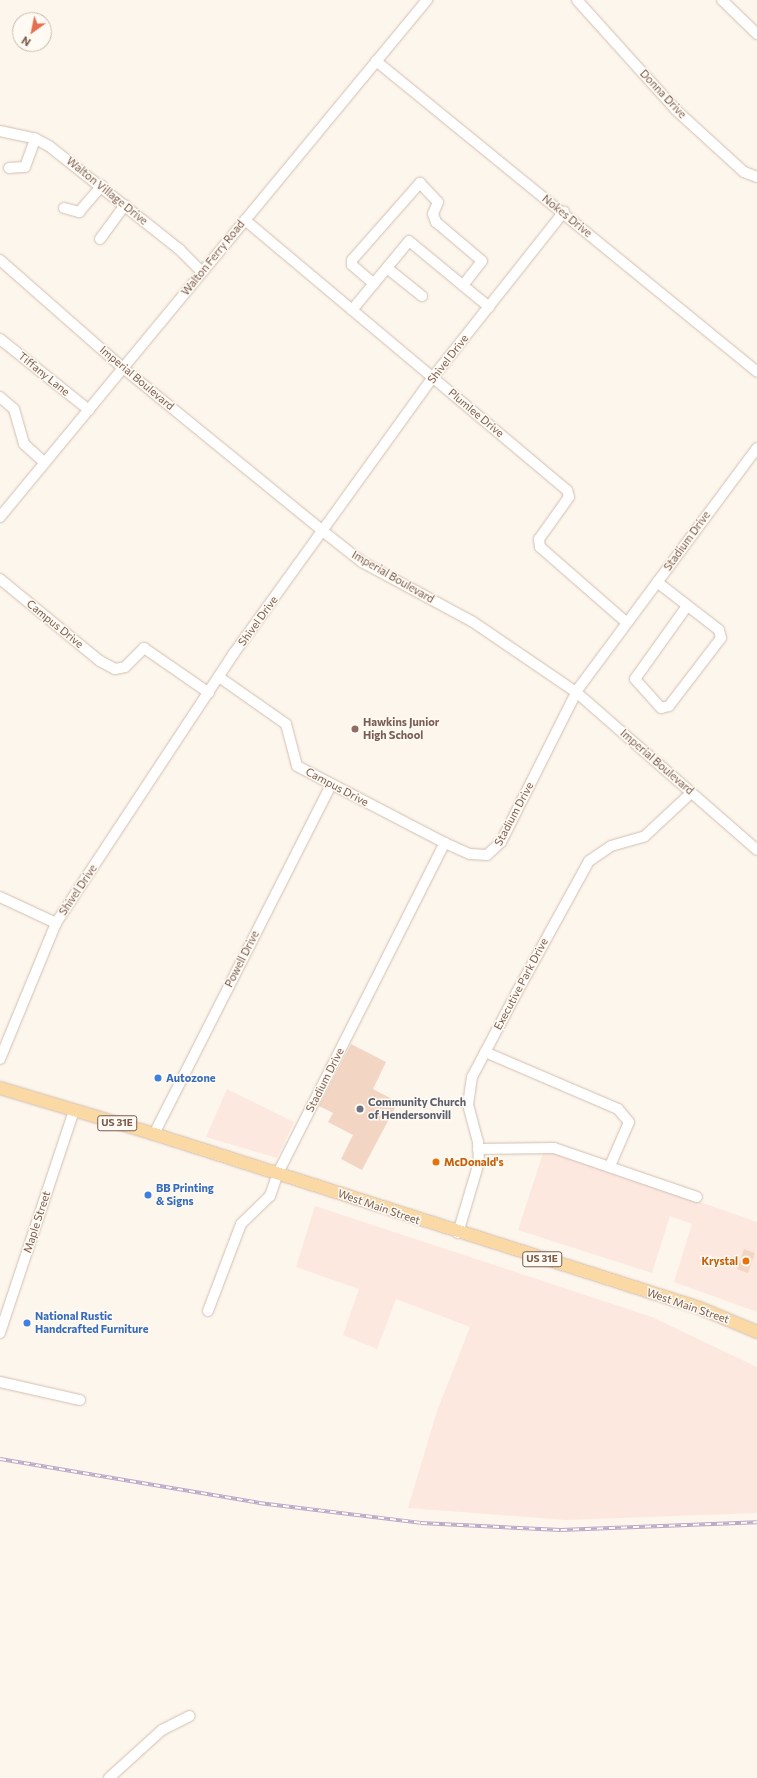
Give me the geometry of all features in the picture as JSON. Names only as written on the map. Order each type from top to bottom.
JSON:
[{"type":"main road","name":"West Main Street","points":[[0,1088],[154,1134],[278,1173],[458,1233],[700,1308],[757,1332]]},
{"type":"street","name":"Walton Ferry Road","points":[[0,516],[428,0]]},
{"type":"street","name":"Donna Drive","points":[[577,0],[676,110],[744,172],[757,177]]},
{"type":"street","points":[[722,0],[757,34]]},
{"type":"street","name":"Nokes Drive","points":[[376,61],[564,212],[757,372]]},
{"type":"street","name":"Walton Village Drive","points":[[0,131],[35,139],[102,186],[202,272]]},
{"type":"street","points":[[9,168],[25,167],[35,139]]},
{"type":"street","points":[[374,284],[352,265],[352,260],[418,184],[437,199],[433,214],[436,222],[482,261],[463,285]]},
{"type":"street","points":[[64,208],[79,212],[102,186]]},
{"type":"street","points":[[100,239],[125,205]]},
{"type":"street","name":"Shivel Drive","points":[[0,1059],[56,923],[219,677],[324,532],[433,377],[564,212]]},
{"type":"street","name":"Plumlee Drive","points":[[245,220],[567,490],[569,497],[540,539],[540,547],[626,622]]},
{"type":"street","points":[[352,310],[387,268],[413,241],[489,307]]},
{"type":"street","name":"Imperial Boulevard","points":[[0,260],[124,368],[362,562],[473,622],[576,692],[757,850]]},
{"type":"street","points":[[387,268],[422,296]]},
{"type":"street","name":"Tiffany Lane","points":[[0,339],[89,410]]},
{"type":"street","points":[[0,397],[14,409],[24,444],[45,463]]},
{"type":"street","name":"Stadium Drive","points":[[208,1311],[241,1224],[270,1196],[278,1173],[445,843],[479,856],[494,851],[576,692],[626,622],[757,448]]},
{"type":"street","name":"Campus Drive","points":[[0,579],[100,661],[115,669],[125,667],[144,648],[209,693]]},
{"type":"street","points":[[657,582],[719,630],[721,638],[669,706],[661,708],[635,679],[687,606]]},
{"type":"street","name":"Campus Drive","points":[[219,677],[286,724],[297,766],[330,785],[445,843]]},
{"type":"street","name":"Powell Drive","points":[[154,1134],[330,785]]},
{"type":"street","name":"Executive Park Drive","points":[[458,1233],[479,1162],[478,1149],[468,1105],[472,1077],[485,1052],[584,866],[610,846],[645,836],[691,793]]},
{"type":"street","points":[[0,898],[56,923]]},
{"type":"street","points":[[485,1052],[618,1109],[629,1122],[610,1166]]},
{"type":"street","name":"Maple Street","points":[[0,1333],[74,1111]]},
{"type":"street","points":[[478,1149],[554,1148],[697,1197]]},
{"type":"street","points":[[0,1382],[80,1400]]},
{"type":"street","points":[[109,1778],[162,1730],[190,1716]]},
{"type":"shaded area","points":[[227,1089],[294,1122],[277,1158],[206,1137]]},
{"type":"shaded area","points":[[543,1153],[560,1154],[601,1167],[757,1222],[757,1312],[674,1282],[692,1224],[670,1216],[652,1273],[518,1230]]},
{"type":"shaded area","points":[[315,1206],[652,1317],[757,1367],[757,1513],[566,1520],[408,1508],[437,1411],[470,1327],[396,1299],[377,1349],[343,1335],[359,1289],[296,1267]]},
{"type":"building","name":"Community Church of Hendersonvill","points":[[351,1044],[386,1062],[373,1089],[398,1102],[362,1170],[341,1159],[353,1135],[328,1122],[333,1113],[319,1106]]},
{"type":"building","name":"Krystal","points":[[744,1249],[755,1253],[748,1273],[737,1269]]},
{"type":"railway","points":[[0,1459],[259,1503],[421,1523],[561,1530],[757,1522]]},
{"type":"place","name":"Hawkins Junior High School","points":[[355,729]]},
{"type":"place","name":"Autozone","points":[[158,1078]]},
{"type":"place","name":"Community Church of Hendersonvill","points":[[360,1109]]},
{"type":"place","name":"McDonald's","points":[[436,1162]]},
{"type":"place","name":"BB Printing & Signs","points":[[148,1195]]},
{"type":"place","name":"Krystal","points":[[746,1261]]},
{"type":"place","name":"National Rustic Handcrafted Furniture","points":[[27,1323]]}]
